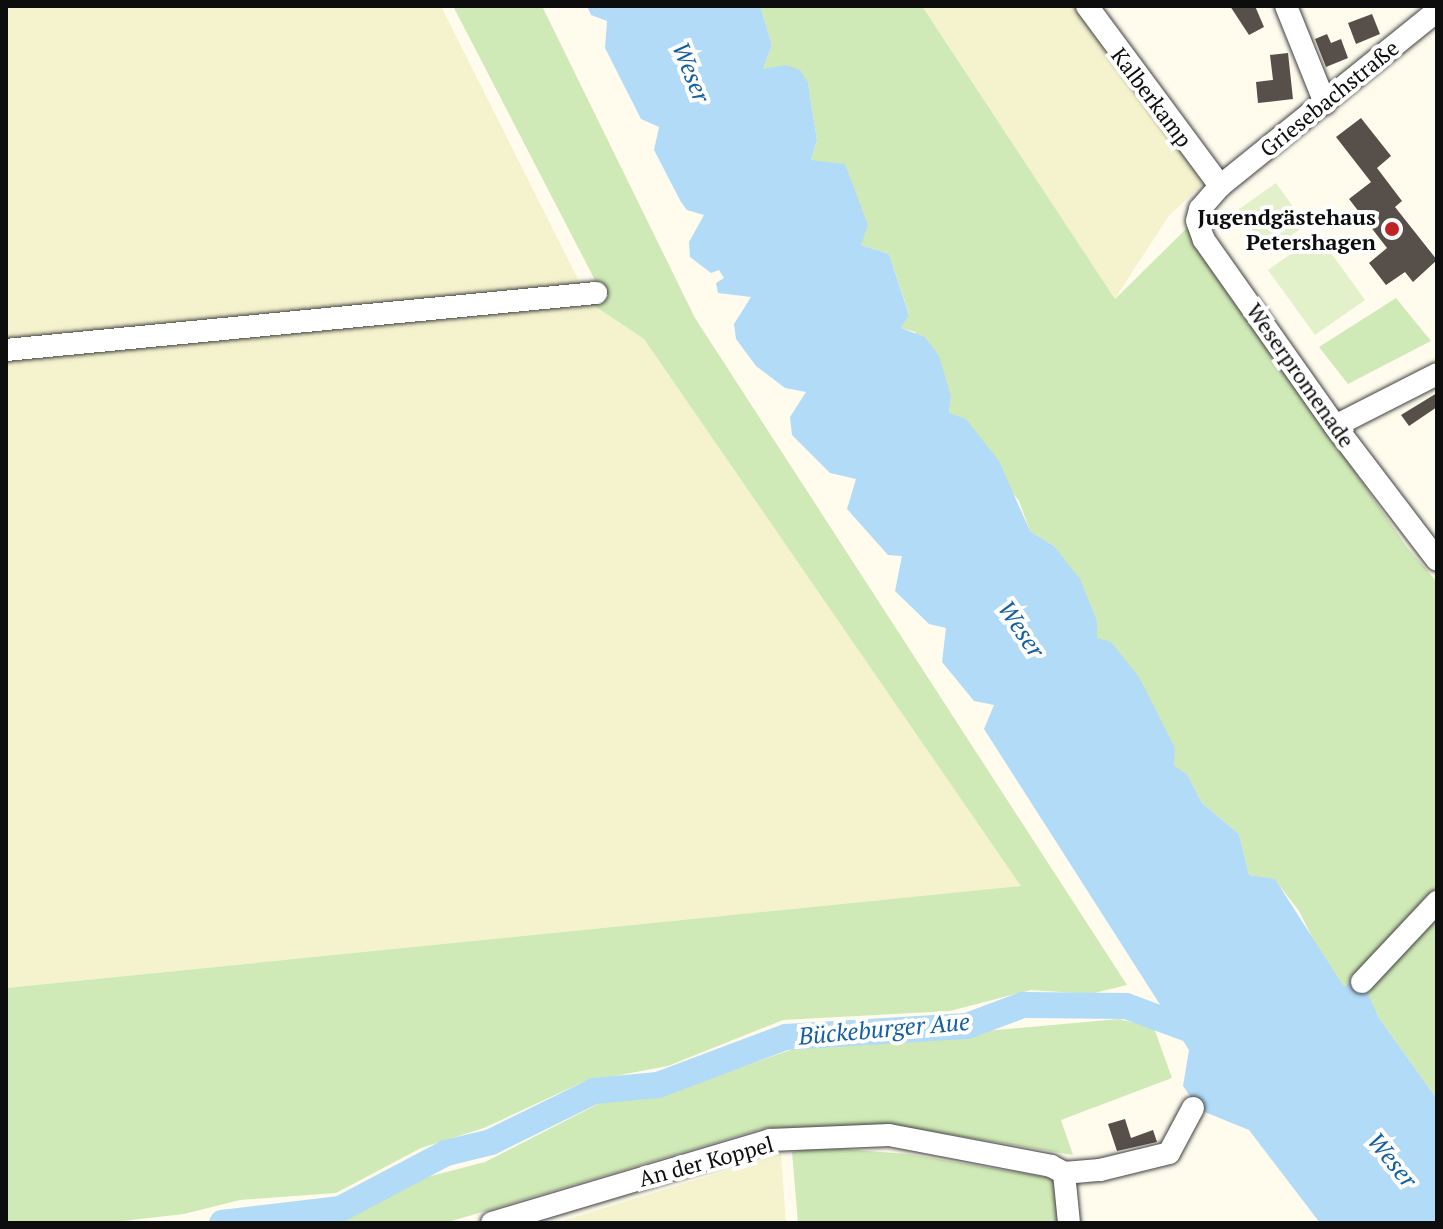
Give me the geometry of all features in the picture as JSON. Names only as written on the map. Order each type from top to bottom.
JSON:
[{"type":"street","name":"Kalberkamp","points":[[1087,6],[1220,186]]},
{"type":"street","points":[[1286,6],[1325,103]]},
{"type":"street","name":"Griesebachstraße","points":[[1220,186],[1437,11]]},
{"type":"street","name":"Weserpromenade","points":[[1220,186],[1200,209],[1197,226],[1335,426],[1437,560]]},
{"type":"street","points":[[6,350],[596,293]]},
{"type":"street","points":[[1335,426],[1437,374]]},
{"type":"street","points":[[1362,982],[1437,902]]},
{"type":"street","name":"An der Koppel","points":[[492,1223],[770,1140],[889,1135],[1051,1166],[1064,1173],[1100,1170],[1169,1153],[1193,1108]]},
{"type":"street","points":[[1064,1173],[1069,1223]]},
{"type":"shaded area","points":[[6,6],[441,6],[590,303],[644,339],[1022,886],[6,988]]},
{"type":"shaded area","points":[[922,6],[1081,6],[1207,179],[1168,217],[1115,299]]},
{"type":"shaded area","points":[[781,1154],[786,1223],[555,1223]]},
{"type":"green space","points":[[453,6],[542,6],[695,318],[1127,985],[1090,994],[1031,990],[950,1011],[783,1020],[668,1066],[583,1082],[484,1128],[421,1148],[336,1193],[240,1200],[184,1214],[105,1223],[6,1223],[6,988],[1021,886],[644,339],[590,303],[598,286]]},
{"type":"green space","points":[[760,6],[922,6],[1115,299],[1187,228],[1406,546],[1437,582],[1437,1099],[1379,1018],[1358,975],[1344,988],[1330,973],[1299,911],[1275,880],[1249,875],[1239,834],[1202,803],[1187,774],[1174,767],[1097,638],[1097,621],[1054,546],[1030,531],[1019,501],[949,413],[951,396],[915,332],[901,328],[909,314],[889,254],[861,245],[862,237],[811,160],[817,140],[808,83],[763,69],[772,45]]},
{"type":"green space","points":[[1276,183],[1306,225],[1268,252],[1238,210]]},
{"type":"green space","points":[[1318,235],[1365,300],[1315,335],[1268,270]]},
{"type":"green space","points":[[1396,298],[1431,341],[1348,384],[1319,347]]},
{"type":"green space","points":[[1119,1019],[1154,1028],[1172,1078],[1061,1120],[1073,1155],[899,1126],[765,1128],[445,1223],[320,1223],[427,1177],[485,1162],[602,1102],[665,1094],[796,1048]]},
{"type":"green space","points":[[817,1147],[907,1154],[1058,1179],[1063,1223],[798,1223],[792,1152]]},
{"type":"water","name":"Weser","points":[[587,6],[760,6],[772,45],[763,69],[786,65],[800,70],[808,83],[817,140],[811,160],[845,164],[868,225],[861,245],[889,254],[909,315],[901,328],[925,337],[939,356],[951,396],[949,413],[966,419],[999,461],[1030,531],[1054,546],[1080,579],[1097,621],[1097,638],[1111,642],[1139,677],[1175,748],[1174,766],[1187,774],[1202,803],[1239,834],[1249,875],[1275,879],[1344,987],[1359,974],[1379,1018],[1437,1099],[1437,1223],[1320,1223],[1249,1130],[1200,1110],[1183,1086],[1189,1050],[984,729],[994,705],[974,701],[942,662],[946,628],[929,624],[895,591],[902,556],[888,555],[847,509],[856,479],[830,473],[792,435],[790,417],[806,392],[785,388],[756,366],[736,339],[734,324],[751,297],[718,293],[716,283],[724,278],[719,270],[711,273],[690,257],[689,242],[704,215],[687,210],[681,202],[654,150],[659,127],[641,119],[605,48],[607,21],[591,15]]},
{"type":"building","points":[[1230,6],[1255,6],[1264,27],[1249,35]]},
{"type":"building","points":[[1372,14],[1380,34],[1356,44],[1348,23]]},
{"type":"building","points":[[1327,34],[1331,43],[1341,39],[1348,58],[1326,67],[1315,39]]},
{"type":"building","points":[[1288,53],[1293,99],[1258,103],[1256,82],[1273,80],[1270,55]]},
{"type":"building","points":[[1361,118],[1391,156],[1377,168],[1402,201],[1395,207],[1437,260],[1413,282],[1405,272],[1386,285],[1369,263],[1387,248],[1349,199],[1371,182],[1336,137]]},
{"type":"building","points":[[1437,393],[1437,407],[1409,426],[1401,415]]},
{"type":"building","points":[[1125,1119],[1131,1138],[1153,1130],[1157,1142],[1117,1151],[1108,1124]]},
{"type":"waterway","name":"Bückeburger Aue","points":[[222,1223],[340,1209],[446,1153],[491,1142],[594,1091],[658,1085],[786,1037],[967,1026],[1023,1005],[1126,1006],[1205,1035]]},
{"type":"place","name":"Jugendgästehaus Petershagen","points":[[1392,229]]}]
